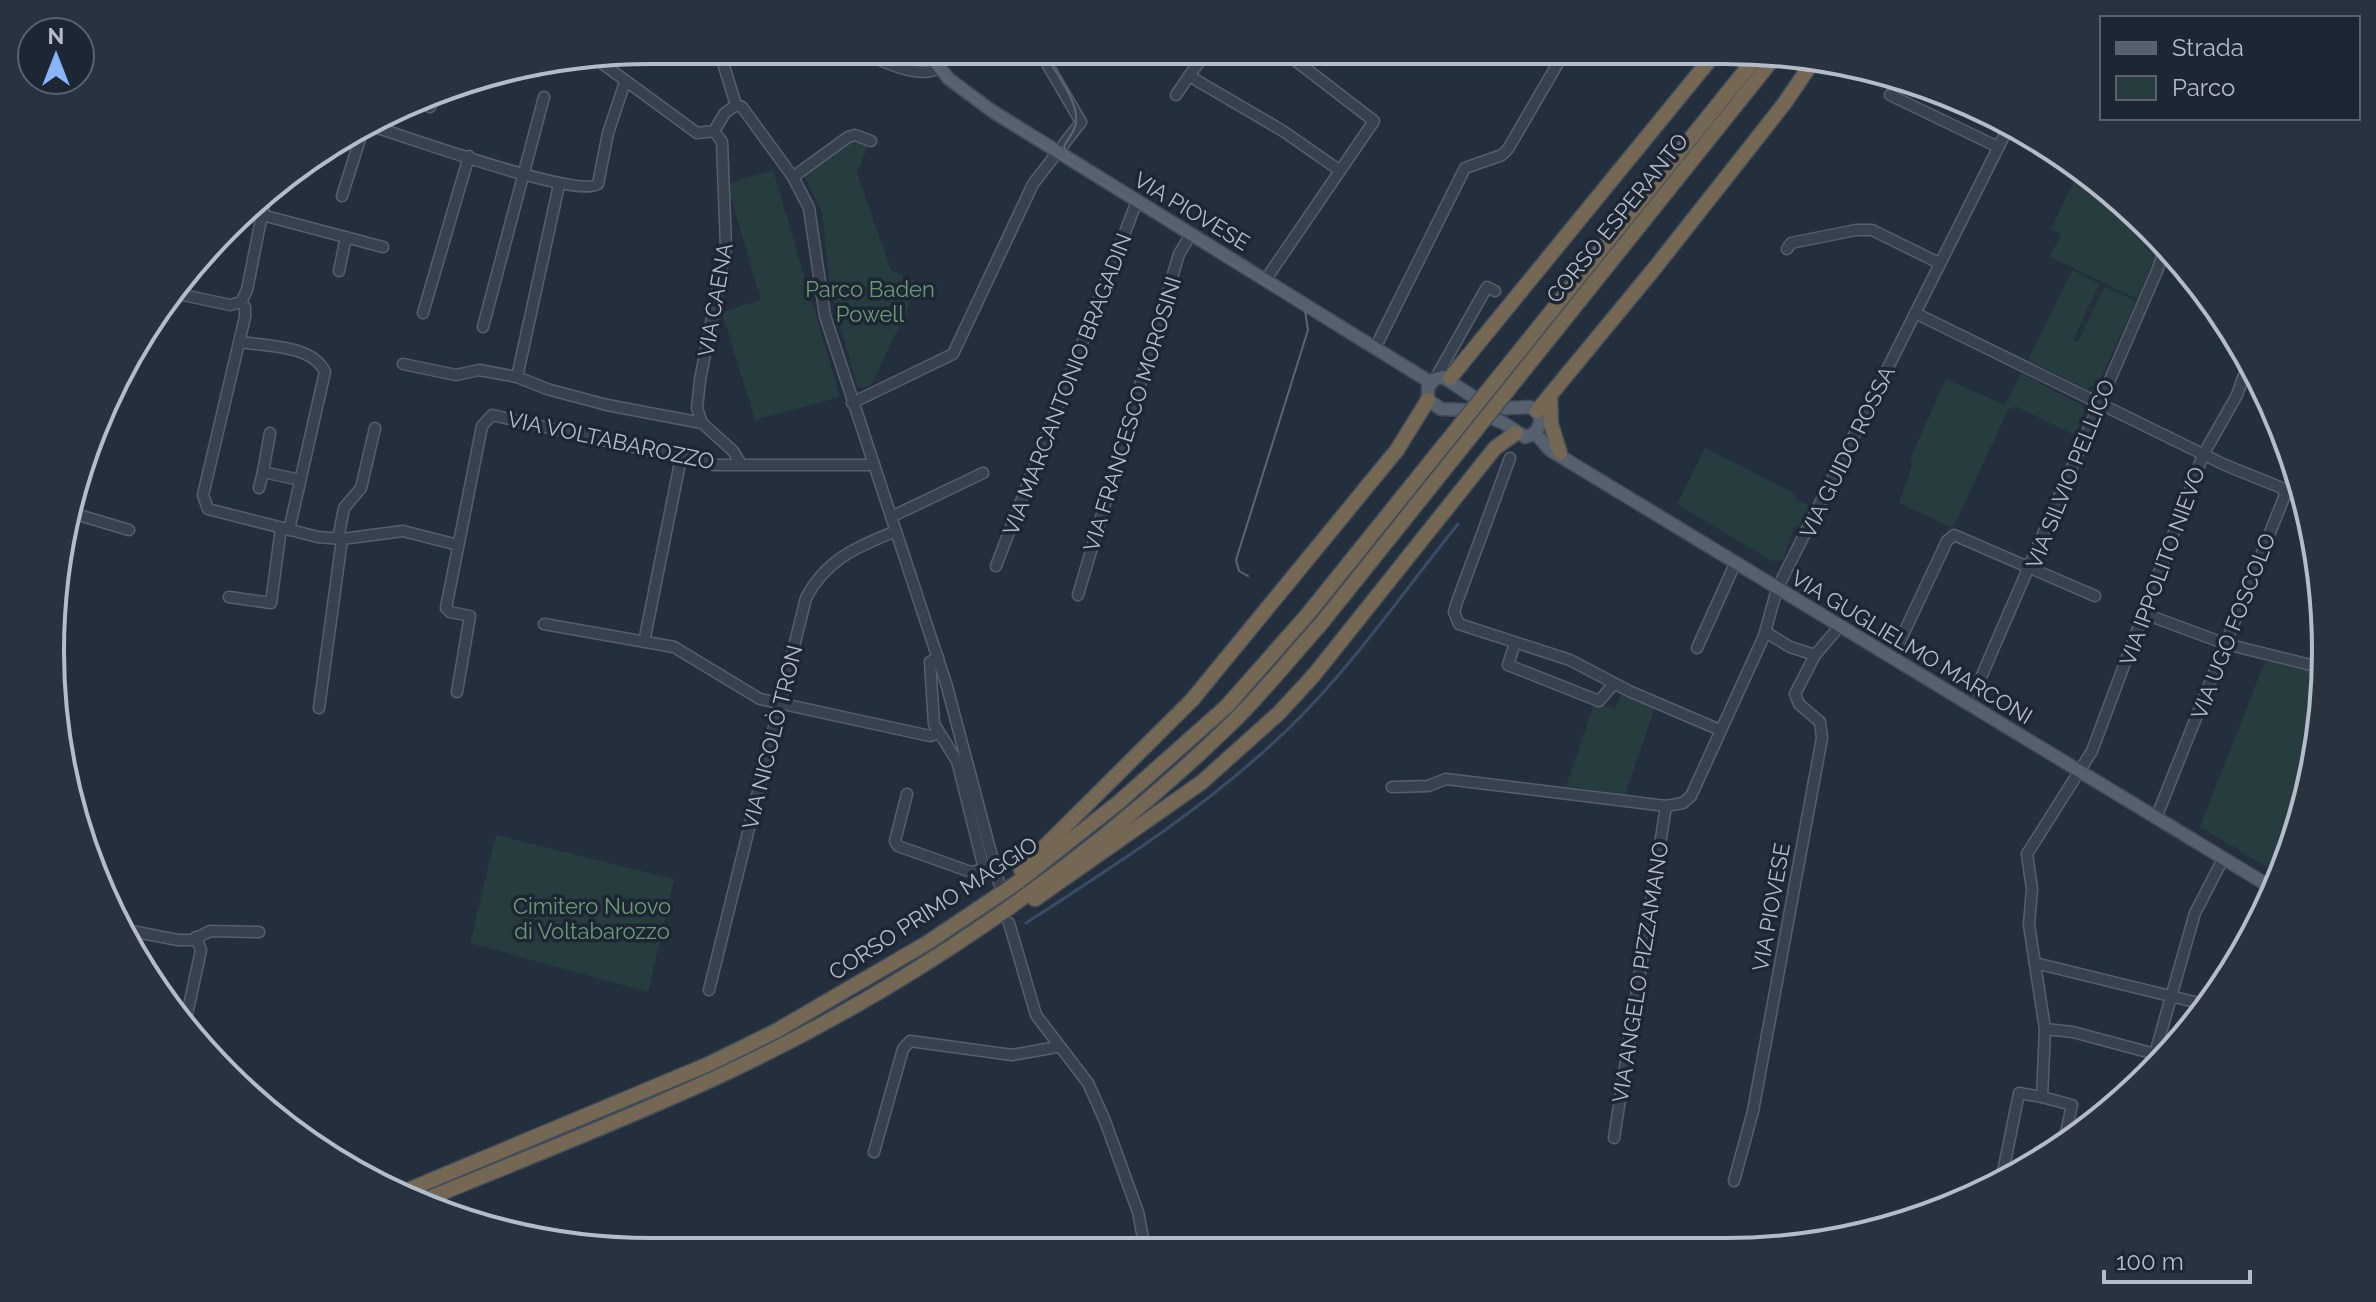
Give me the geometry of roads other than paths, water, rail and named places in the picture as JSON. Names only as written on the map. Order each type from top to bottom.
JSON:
[{"type":"highway","points":[[1438,380],[1706,64]]},
{"type":"highway","name":"CORSO ESPERANTO","points":[[1643,210],[1751,65]]},
{"type":"highway","name":"CORSO ESPERANTO","points":[[1484,407],[1643,210],[1767,65]]},
{"type":"highway","points":[[1537,411],[1645,281],[1807,70]]},
{"type":"highway","points":[[1550,395],[1551,424],[1560,453]]},
{"type":"highway","points":[[932,949],[1018,873],[1183,709],[1397,450],[1428,400]]},
{"type":"highway","name":"CORSO PRIMO MAGGIO","points":[[434,1196],[714,1079],[855,1004],[932,949],[1232,712],[1308,614],[1484,407]]},
{"type":"highway","points":[[932,949],[1002,921],[1113,847],[1241,749],[1314,675],[1495,448],[1516,433]]},
{"type":"highway","name":"CORSO PRIMO MAGGIO","points":[[414,1188],[709,1064],[932,949]]},
{"type":"main road","name":"VIA PIOVESE","points":[[936,64],[962,90],[1059,154],[1376,346],[1472,396],[1506,408],[1524,406],[1537,411]]},
{"type":"main road","points":[[1438,380],[1428,400],[1435,407],[1468,410],[1502,422],[1525,437],[1535,433],[1540,426],[1537,411]]},
{"type":"main road","name":"VIA GUGLIELMO MARCONI","points":[[1535,433],[1550,450],[1560,453],[1735,564],[2264,883]]},
{"type":"street","points":[[723,64],[736,105]]},
{"type":"street","points":[[898,64],[930,73],[939,68]]},
{"type":"street","points":[[852,403],[953,354],[1033,184],[1048,160],[1059,154],[1081,122],[1047,64]]},
{"type":"street","points":[[1176,95],[1198,64]]},
{"type":"street","points":[[1266,279],[1374,121],[1300,64]]},
{"type":"street","points":[[1376,346],[1465,168],[1502,155],[1508,149],[1557,64]]},
{"type":"street","points":[[605,66],[697,133],[714,131],[725,113],[736,105]]},
{"type":"street","points":[[1189,76],[1283,131],[1339,170]]},
{"type":"street","points":[[382,130],[559,185],[582,189],[598,184],[608,133],[625,82]]},
{"type":"street","points":[[1890,95],[1998,147]]},
{"type":"street","points":[[483,327],[544,97]]},
{"type":"street","points":[[736,105],[742,107],[793,177],[809,208],[822,302],[852,403],[938,657],[999,883]]},
{"type":"street","name":"VIA CAENA","points":[[702,423],[697,408],[700,380],[727,236],[722,142],[714,131]]},
{"type":"street","points":[[793,177],[848,137],[855,135],[871,141]]},
{"type":"street","name":"VIA GUIDO ROSSA","points":[[1777,589],[2004,135]]},
{"type":"street","points":[[342,196],[359,142]]},
{"type":"street","points":[[423,313],[469,156]]},
{"type":"street","points":[[517,377],[559,185]]},
{"type":"street","name":"VIA MARCANTONIO BRAGADIN","points":[[996,566],[1137,201]]},
{"type":"street","points":[[184,295],[230,305],[241,302],[247,290],[263,211]]},
{"type":"street","points":[[262,215],[383,247]]},
{"type":"street","points":[[1787,249],[1791,243],[1810,238],[1872,230],[1939,263]]},
{"type":"street","name":"VIA FRANCESCO MOROSINI","points":[[1078,595],[1179,254],[1191,234]]},
{"type":"street","points":[[339,271],[346,237]]},
{"type":"street","name":"VIA SILVIO PELLICO","points":[[1969,705],[2032,568],[2160,265],[2160,258]]},
{"type":"street","points":[[1438,380],[1487,287],[1495,291]]},
{"type":"street","points":[[241,302],[246,313],[203,503],[213,511],[340,539],[403,531],[458,545]]},
{"type":"street","points":[[1915,313],[2099,404]]},
{"type":"street","points":[[229,597],[271,603],[285,529],[325,378],[323,367],[310,357],[240,342]]},
{"type":"street","points":[[403,364],[456,375],[479,370],[517,377],[547,389],[607,405],[702,423],[733,451],[741,464]]},
{"type":"street","name":"VIA IPPOLITO NIEVO","points":[[2042,1097],[2045,1029],[2029,925],[2032,889],[2027,854],[2092,751],[2203,455],[2237,395],[2243,377]]},
{"type":"street","name":"VIA UGO FOSCOLO","points":[[2099,404],[2203,455],[2282,488],[2285,495],[2156,818]]},
{"type":"street","name":"VIA VOLTABAROZZO","points":[[457,692],[470,616],[450,612],[446,608],[482,426],[492,415],[713,465],[874,465]]},
{"type":"street","points":[[319,708],[344,508],[361,488],[375,428]]},
{"type":"street","points":[[259,488],[270,433]]},
{"type":"street","points":[[644,642],[681,458]]},
{"type":"street","points":[[1510,458],[1454,612],[1459,624],[1570,660],[1614,684],[1720,730]]},
{"type":"street","points":[[263,472],[300,480]]},
{"type":"street","points":[[891,517],[983,473]]},
{"type":"street","points":[[79,521],[129,530]]},
{"type":"street","name":"VIA NICOLÒ TRON","points":[[709,990],[806,598],[818,575],[845,555],[896,531]]},
{"type":"street","points":[[1892,658],[1950,537],[1954,535],[2095,596]]},
{"type":"street","points":[[1697,648],[1735,564]]},
{"type":"street","points":[[1392,787],[1428,786],[1446,779],[1666,806],[1683,803],[1691,796],[1764,636],[1777,589]]},
{"type":"street","points":[[2145,614],[2226,644],[2312,665]]},
{"type":"street","points":[[544,624],[679,649],[751,695],[780,704],[930,736],[939,733]]},
{"type":"street","name":"VIA PIOVESE","points":[[1734,1181],[1753,1111],[1822,738],[1817,716],[1795,700],[1815,655],[1839,627]]},
{"type":"street","points":[[1764,636],[1769,634],[1790,647],[1815,655]]},
{"type":"street","points":[[1515,643],[1508,665],[1599,701],[1614,684]]},
{"type":"street","points":[[907,794],[895,841],[898,846],[971,872],[984,869],[957,761],[939,733],[931,703],[930,662],[938,657]]},
{"type":"street","name":"VIA ANGELO PIZZAMANO","points":[[1614,1138],[1666,806]]},
{"type":"street","points":[[2157,1048],[2195,913],[2223,859]]},
{"type":"street","points":[[1009,923],[1028,996],[1057,1047],[1080,1072],[1095,1097],[1138,1212],[1143,1238]]},
{"type":"street","points":[[137,933],[156,938],[196,937],[210,931],[259,932]]},
{"type":"street","points":[[188,1011],[201,950],[196,937]]},
{"type":"street","points":[[2035,963],[2195,1002]]},
{"type":"street","points":[[2045,1029],[2073,1032],[2152,1053]]},
{"type":"street","points":[[874,1152],[903,1049],[910,1041],[1012,1055],[1057,1047]]},
{"type":"street","points":[[2004,1167],[2019,1093],[2072,1105],[2067,1128]]},
{"type":"waterway","points":[[1026,923],[1193,809],[1286,731],[1354,657],[1458,524]]},
{"type":"tram line","points":[[932,64],[946,80],[1013,128],[1305,310],[1308,330],[1236,560],[1239,571],[1248,576]]},
{"type":"tram line","points":[[1051,64],[1074,105],[1075,126],[1064,146],[1067,155],[1080,163]]},
{"type":"park label","name":"Parco Baden Powell","points":[[870,302]]},
{"type":"park label","name":"Cimitero Nuovo di Voltabarozzo","points":[[592,918]]}]
